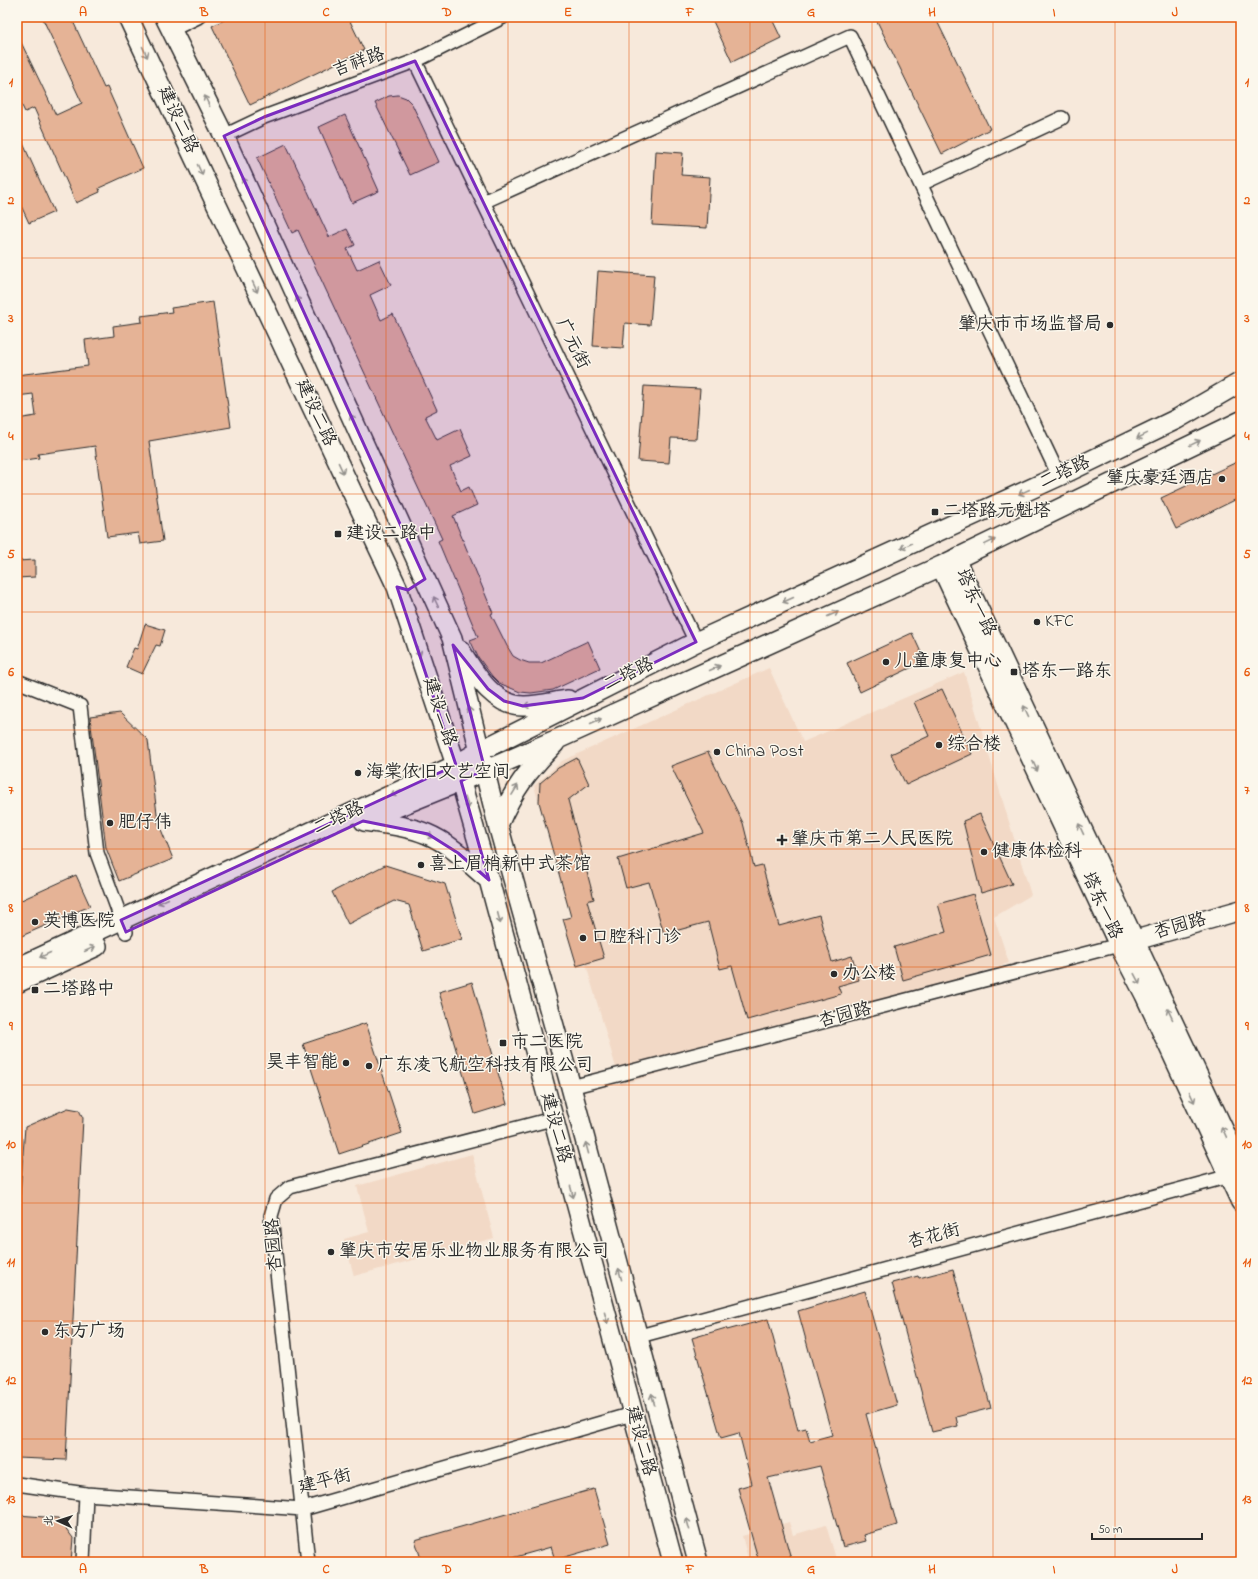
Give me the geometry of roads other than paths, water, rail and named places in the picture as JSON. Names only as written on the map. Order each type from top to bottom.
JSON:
[{"type":"main road","name":"建设二路","points":[[128,17],[397,587],[459,773],[673,1562]]},
{"type":"main road","name":"建设二路","points":[[168,23],[224,136],[452,638],[498,825],[571,1087],[636,1337],[698,1562]]},
{"type":"main road","name":"二塔路","points":[[17,968],[123,926],[363,821],[459,773],[480,751],[583,698],[696,642],[1059,476],[1177,419],[1241,382]]},
{"type":"main road","name":"二塔路","points":[[17,983],[123,926],[459,773],[485,770],[560,738],[948,563],[1241,421]]},
{"type":"main road","name":"塔东一路","points":[[948,563],[1130,945],[1145,995],[1237,1172],[1241,1202]]},
{"type":"main road","points":[[397,587],[408,590],[419,586],[425,579]]},
{"type":"main road","points":[[452,638],[477,677],[504,701],[524,706],[583,698]]},
{"type":"main road","points":[[498,825],[518,785],[531,768],[560,738]]},
{"type":"main road","points":[[363,821],[397,826],[428,834],[458,853],[489,880]]},
{"type":"main road","name":"杏园路","points":[[1130,945],[1241,910]]},
{"type":"main road","name":"杏园路","points":[[1130,945],[1241,920]]},
{"type":"street","points":[[168,23],[198,17]]},
{"type":"street","name":"吉祥路","points":[[224,136],[264,117],[415,61],[503,17]]},
{"type":"street","points":[[483,202],[850,36],[1059,476]]},
{"type":"street","name":"广元街","points":[[415,61],[696,642]]},
{"type":"street","points":[[921,184],[1062,118]]},
{"type":"street","points":[[17,680],[80,706],[97,853],[123,926]]},
{"type":"street","name":"杏园路","points":[[571,1087],[1130,945]]},
{"type":"street","name":"杏园路","points":[[308,1562],[271,1216],[276,1199],[290,1187],[552,1119]]},
{"type":"street","name":"杏花街","points":[[636,1337],[1237,1172]]},
{"type":"street","name":"建平街","points":[[17,1484],[86,1494],[302,1509],[632,1414]]},
{"type":"street","points":[[83,1562],[86,1494]]},
{"type":"place","name":"肇庆市市场监督局","points":[[1110,325]]},
{"type":"place","name":"肇庆豪廷酒店","points":[[1222,479]]},
{"type":"place","name":"二塔路元魁塔","points":[[935,512]]},
{"type":"place","name":"建设二路中","points":[[338,534]]},
{"type":"place","name":"KFC","points":[[1037,622]]},
{"type":"place","name":"儿童康复中心","points":[[886,662]]},
{"type":"place","name":"塔东一路东","points":[[1014,672]]},
{"type":"place","name":"综合楼","points":[[939,745]]},
{"type":"place","name":"China Post","points":[[717,752]]},
{"type":"place","name":"海棠依旧文艺空间","points":[[358,773]]},
{"type":"place","name":"肥仔伟","points":[[110,823]]},
{"type":"place","name":"肇庆市第二人民医院","points":[[782,840]]},
{"type":"place","name":"健康体检科","points":[[984,852]]},
{"type":"place","name":"喜上眉梢新中式茶馆","points":[[421,865]]},
{"type":"place","name":"英博医院","points":[[35,922]]},
{"type":"place","name":"口腔科门诊","points":[[583,938]]},
{"type":"place","name":"办公楼","points":[[834,974]]},
{"type":"place","name":"二塔路中","points":[[35,990]]},
{"type":"place","name":"市二医院","points":[[503,1043]]},
{"type":"place","name":"昊丰智能","points":[[346,1063]]},
{"type":"place","name":"广东凌飞航空科技有限公司","points":[[369,1066]]},
{"type":"place","name":"肇庆市安居乐业物业服务有限公司","points":[[331,1252]]},
{"type":"place","name":"东方广场","points":[[45,1332]]}]
